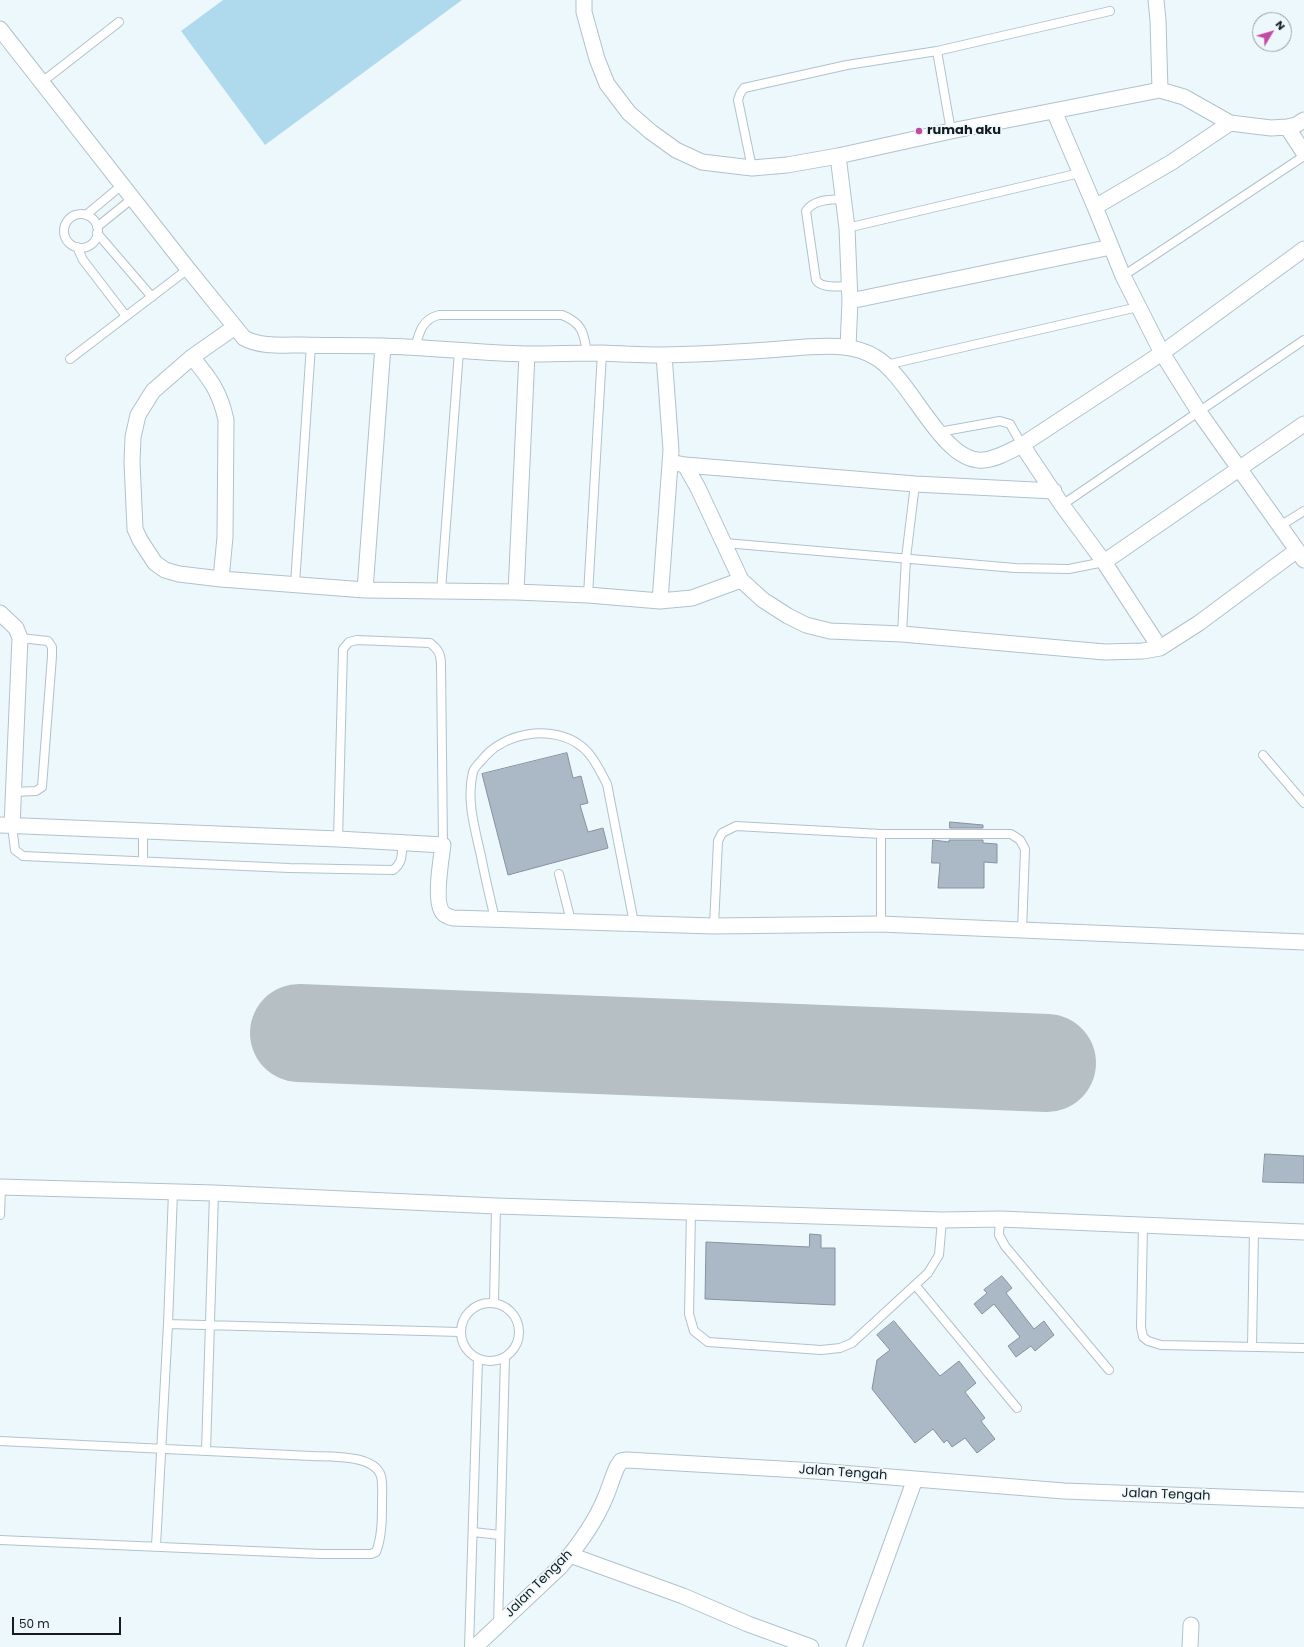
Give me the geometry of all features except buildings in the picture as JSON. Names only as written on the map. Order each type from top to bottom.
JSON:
[{"type":"street","points":[[584,0],[584,12],[597,59],[607,84],[629,113],[651,132],[676,150],[702,162],[752,168],[787,165],[838,156],[951,131],[1160,90],[1184,97],[1230,123],[1271,128],[1296,125],[1304,120]]},
{"type":"street","points":[[1156,0],[1160,90]]},
{"type":"street","points":[[0,30],[188,269],[244,338],[252,342],[383,346],[527,354],[595,353],[664,355],[819,346],[848,346],[876,357],[886,365],[900,379],[938,432],[953,449],[962,456],[972,460],[991,459],[1022,445],[1162,353],[1304,249]]},
{"type":"street","points":[[685,465],[698,488],[742,580],[763,600],[788,616],[806,626],[830,631],[902,634],[1105,652],[1143,651],[1160,648],[1300,556],[1199,412],[1162,353],[1110,247],[1095,207],[1054,111]]},
{"type":"street","points":[[1095,207],[1172,162],[1230,123]]},
{"type":"street","points":[[1287,127],[1304,153]]},
{"type":"street","points":[[838,156],[847,228],[850,301],[848,346]]},
{"type":"street","points":[[850,301],[1110,247]]},
{"type":"street","points":[[235,327],[192,357],[153,391],[138,416],[133,438],[132,462],[135,529],[140,540],[155,563],[165,570],[179,574],[220,579],[365,590],[516,592],[660,600],[692,598],[742,580]]},
{"type":"street","points":[[365,590],[383,346]]},
{"type":"street","points":[[516,592],[527,354]]},
{"type":"street","points":[[660,600],[670,462],[670,428],[664,355]]},
{"type":"street","points":[[192,357],[218,391],[226,420],[225,538],[220,579]]},
{"type":"street","points":[[1104,562],[1304,424]]},
{"type":"street","points":[[1022,445],[1062,505],[1104,562],[1160,648]]},
{"type":"street","points":[[670,462],[685,465],[914,484],[1054,491]]},
{"type":"street","points":[[0,613],[16,628],[20,638],[14,792],[6,825],[338,839],[442,845],[438,897],[440,907],[444,914],[453,918],[714,926],[881,924],[1304,942]]},
{"type":"street","points":[[0,1187],[214,1193],[496,1206],[942,1220],[1000,1219],[1304,1232]]},
{"type":"street","name":"Jalan Tengah","points":[[475,1647],[560,1567],[570,1555],[588,1531],[606,1496],[617,1467],[621,1461],[643,1460],[698,1463],[1064,1491],[1304,1500]]},
{"type":"street","points":[[854,1647],[915,1479]]},
{"type":"street","points":[[570,1555],[683,1596],[748,1624],[811,1647]]},
{"type":"street","points":[[1190,1647],[1191,1625]]},
{"type":"lane","points":[[752,168],[738,100],[744,88],[752,85],[847,66],[936,51],[1110,10]]},
{"type":"lane","points":[[42,82],[119,22]]},
{"type":"lane","points":[[936,51],[951,131]]},
{"type":"lane","points":[[1123,276],[1304,156]]},
{"type":"lane","points":[[847,228],[1080,173]]},
{"type":"lane","points":[[86,215],[122,185]]},
{"type":"lane","points":[[133,198],[97,230],[94,241],[90,245],[82,248],[77,247],[67,241],[64,235],[65,224],[74,215],[86,215],[91,217],[97,230],[152,297]]},
{"type":"lane","points":[[843,199],[814,202],[806,211],[816,280],[818,284],[849,286]]},
{"type":"lane","points":[[77,247],[83,260],[126,316]]},
{"type":"lane","points":[[70,359],[188,269]]},
{"type":"lane","points":[[886,365],[1138,306]]},
{"type":"lane","points":[[415,348],[421,327],[431,317],[439,315],[562,315],[570,318],[578,324],[584,332],[595,353],[588,595]]},
{"type":"lane","points":[[1062,505],[1304,340]]},
{"type":"lane","points":[[295,584],[311,345]]},
{"type":"lane","points":[[441,591],[459,351]]},
{"type":"lane","points":[[938,432],[1000,421],[1010,424],[1022,445]]},
{"type":"lane","points":[[902,634],[906,558],[914,484]]},
{"type":"lane","points":[[1280,526],[1304,511]]},
{"type":"lane","points":[[725,543],[1014,568],[1054,570],[1081,568],[1104,562]]},
{"type":"lane","points":[[14,792],[36,791],[42,787],[52,656],[52,647],[48,641],[20,638]]},
{"type":"lane","points":[[338,839],[343,649],[349,642],[356,640],[430,643],[441,655],[442,664],[442,845]]},
{"type":"lane","points":[[495,919],[470,804],[473,771],[492,749],[505,742],[521,735],[549,734],[564,736],[582,746],[596,764],[607,784],[634,923]]},
{"type":"lane","points":[[1263,755],[1304,803]]},
{"type":"lane","points":[[6,825],[15,850],[23,856],[289,868],[392,870],[398,866],[401,859],[402,843]]},
{"type":"lane","points":[[714,926],[718,841],[722,833],[736,826],[881,834],[1011,834],[1020,840],[1025,849],[1022,931]]},
{"type":"lane","points":[[143,831],[143,861]]},
{"type":"lane","points":[[881,834],[881,924]]},
{"type":"lane","points":[[559,874],[571,921]]},
{"type":"lane","points":[[0,1187],[0,1214]]},
{"type":"lane","points":[[156,1546],[168,1324],[173,1192]]},
{"type":"lane","points":[[206,1452],[214,1193]]},
{"type":"lane","points":[[494,1303],[496,1206]]},
{"type":"lane","points":[[691,1212],[689,1314],[694,1331],[708,1342],[821,1350],[840,1348],[852,1343],[916,1286],[931,1269],[939,1255],[942,1220]]},
{"type":"lane","points":[[1000,1219],[999,1235],[1005,1246],[1109,1370]]},
{"type":"lane","points":[[1143,1226],[1141,1327],[1143,1337],[1148,1341],[1161,1345],[1304,1348]]},
{"type":"lane","points":[[1252,1347],[1254,1230]]},
{"type":"lane","points":[[916,1286],[1016,1408]]},
{"type":"lane","points":[[494,1303],[507,1308],[516,1319],[519,1333],[515,1347],[505,1357],[492,1361],[478,1359],[469,1353],[462,1343],[460,1332],[461,1324],[470,1310],[477,1305],[494,1303]]},
{"type":"lane","points":[[168,1324],[460,1332]]},
{"type":"lane","points":[[498,1625],[505,1357]]},
{"type":"lane","points":[[469,1647],[478,1359]]},
{"type":"lane","points":[[0,1441],[327,1457],[368,1462],[374,1466],[381,1475],[382,1515],[378,1546],[376,1552],[371,1554],[321,1554],[0,1540]]},
{"type":"lane","points":[[473,1532],[500,1535]]},
{"type":"shaded area","points":[[223,0],[462,0],[265,145],[181,31]]},
{"type":"runway","points":[[299,1033],[1047,1063]]},
{"type":"place","name":"rumah aku","points":[[919,131]]}]
